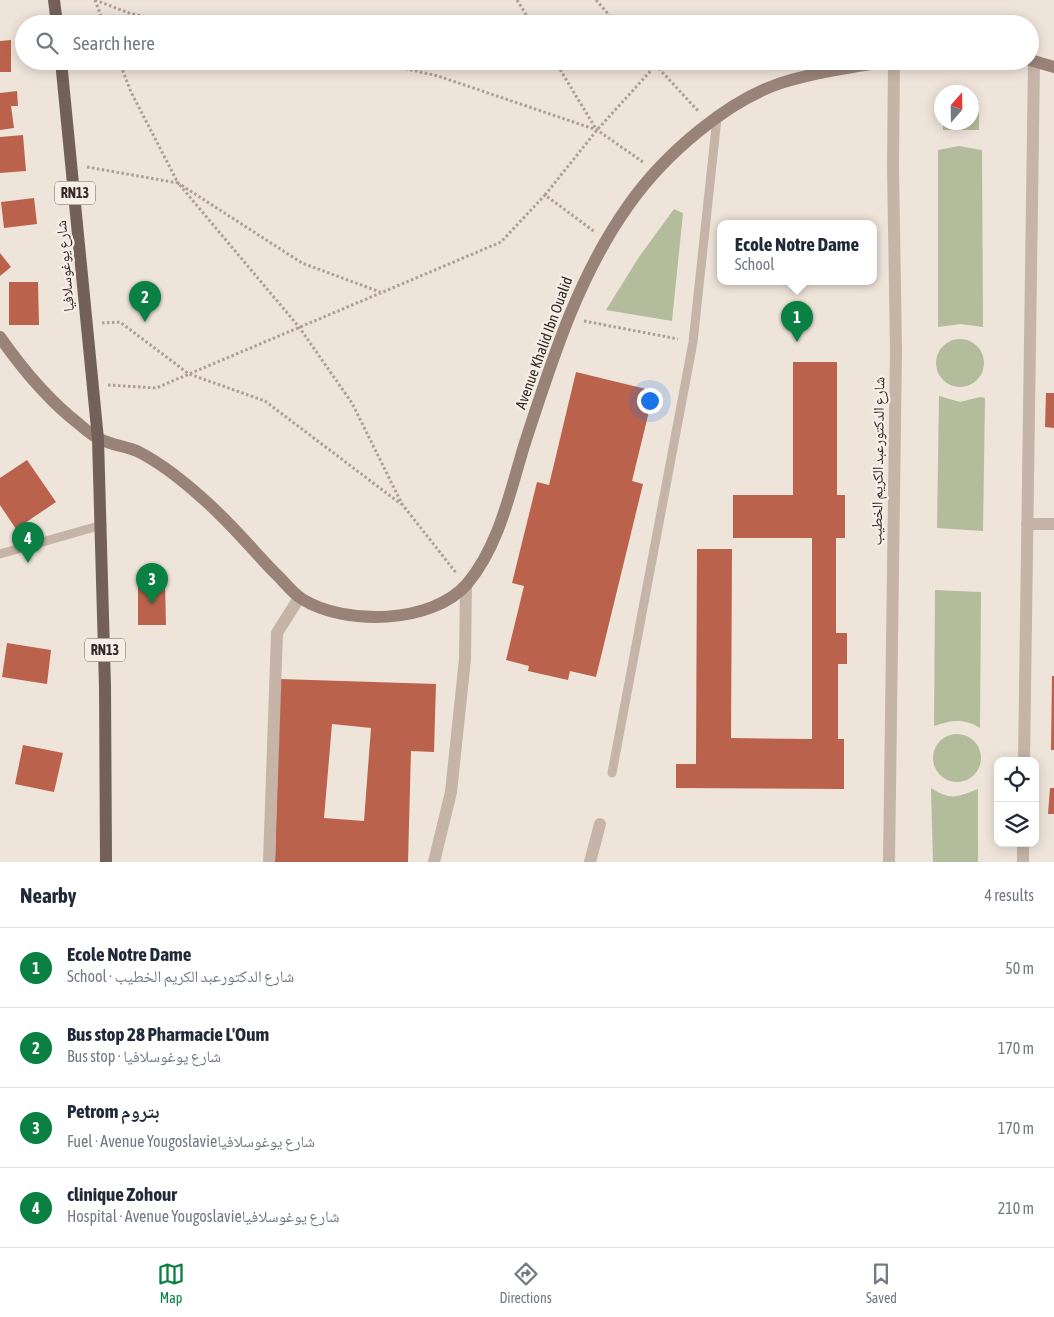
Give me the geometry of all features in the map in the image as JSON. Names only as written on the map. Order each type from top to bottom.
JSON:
[{"type":"main road","points":[[54,0],[55,15]]},
{"type":"main road","points":[[1039,63],[1054,67]]},
{"type":"main road","name":"شارع يوغوسلافيا","points":[[62,70],[98,439]]},
{"type":"main road","name":"Avenue Khalid Ibn Oualid","points":[[466,585],[496,534],[568,318],[587,275],[628,206],[670,157],[724,111],[788,80],[840,70]]},
{"type":"main road","points":[[0,337],[24,371],[48,397],[98,439],[136,450],[169,470],[203,498],[299,598],[323,609],[345,615],[385,616],[425,611],[447,600],[466,585]]},
{"type":"main road","name":"RN13","points":[[98,439],[106,687],[106,862]]},
{"type":"street","name":"شارع الدكتورعبد الكريم الخطيب","points":[[889,862],[896,350],[893,166],[894,70]]},
{"type":"street","points":[[1024,757],[1032,70]]},
{"type":"street","points":[[1028,524],[1054,524]]},
{"type":"street","points":[[434,862],[451,792],[465,659],[466,585]]},
{"type":"street","points":[[269,862],[277,633],[299,598]]},
{"type":"street","points":[[590,862],[600,824]]},
{"type":"street","points":[[1023,847],[1023,862]]},
{"type":"lane","points":[[612,773],[693,342],[713,120]]},
{"type":"lane","points":[[0,554],[102,525]]},
{"type":"path","points":[[95,0],[101,15]]},
{"type":"path","points":[[95,0],[138,15]]},
{"type":"path","points":[[517,0],[526,15]]},
{"type":"path","points":[[596,0],[610,15]]},
{"type":"path","points":[[122,70],[131,92],[178,183],[299,327],[352,403],[402,504],[466,585]]},
{"type":"path","points":[[411,70],[438,76],[597,130],[657,171]]},
{"type":"path","points":[[560,70],[597,130]]},
{"type":"path","points":[[93,384],[156,388],[500,242],[545,194],[597,130],[651,70]]},
{"type":"path","points":[[661,70],[713,120]]},
{"type":"path","points":[[72,164],[178,183],[302,263],[380,292]]},
{"type":"path","points":[[545,194],[607,241]]},
{"type":"path","points":[[568,318],[693,342]]},
{"type":"path","points":[[87,324],[120,322],[189,374],[265,401],[402,504]]},
{"type":"green space","points":[[959,146],[982,150],[983,327],[961,324],[938,327],[938,150]]},
{"type":"green space","points":[[674,209],[683,213],[672,321],[606,310],[639,257]]},
{"type":"green space","points":[[955,339],[965,339],[977,346],[984,358],[984,368],[977,380],[965,387],[955,387],[947,383],[940,376],[936,368],[936,358],[940,350],[947,343]]},
{"type":"green space","points":[[939,396],[960,402],[980,397],[985,398],[983,531],[937,528]]},
{"type":"green space","points":[[935,590],[981,592],[980,728],[963,721],[946,722],[934,726]]},
{"type":"green space","points":[[952,734],[962,734],[974,741],[981,753],[981,763],[974,775],[962,782],[952,782],[944,778],[937,771],[933,763],[933,753],[937,745],[944,738]]},
{"type":"green space","points":[[931,788],[949,796],[965,794],[978,789],[978,862],[933,862]]},
{"type":"building","points":[[11,40],[11,72],[0,72],[0,41]]},
{"type":"building","points":[[17,91],[18,106],[11,106],[14,128],[0,130],[0,93]]},
{"type":"building","points":[[23,135],[26,171],[0,173],[0,137]]},
{"type":"building","points":[[34,198],[37,224],[4,228],[1,202]]},
{"type":"building","points":[[0,253],[11,267],[0,276]]},
{"type":"building","points":[[9,282],[38,282],[39,325],[9,325]]},
{"type":"building","points":[[793,362],[837,362],[837,495],[845,495],[845,538],[836,538],[836,633],[847,633],[847,664],[838,664],[838,739],[844,739],[844,789],[676,788],[676,764],[696,764],[697,549],[732,549],[731,738],[812,739],[812,538],[733,538],[733,495],[793,495]]},
{"type":"building","points":[[576,372],[654,391],[632,481],[643,484],[596,677],[570,671],[568,680],[528,671],[529,666],[506,660],[524,586],[512,583],[537,482],[549,485]]},
{"type":"building","points":[[1046,393],[1054,393],[1054,428],[1045,427]]},
{"type":"building","points":[[27,460],[56,502],[16,529],[0,505],[0,478]]},
{"type":"building","points":[[138,583],[165,583],[166,625],[138,625]]},
{"type":"building","points":[[7,643],[51,650],[47,684],[2,677]]},
{"type":"building","points":[[1052,676],[1054,676],[1054,750],[1051,750]]},
{"type":"building","points":[[280,679],[436,684],[434,752],[411,751],[408,862],[275,862]],"holes":[[[332,724],[371,728],[364,821],[324,818]]]},
{"type":"building","points":[[23,745],[63,753],[54,792],[15,784]]},
{"type":"building","points":[[1050,788],[1054,788],[1054,814],[1048,814]]},
{"type":"place","name":"Bus stop 28 Pharmacie L'Oum","points":[[145,322]]},
{"type":"place","name":"Ecole Notre Dame","points":[[797,342]]},
{"type":"place","name":"clinique Zohour","points":[[28,563]]},
{"type":"place","name":"Petrom بتروم","points":[[152,604]]}]
